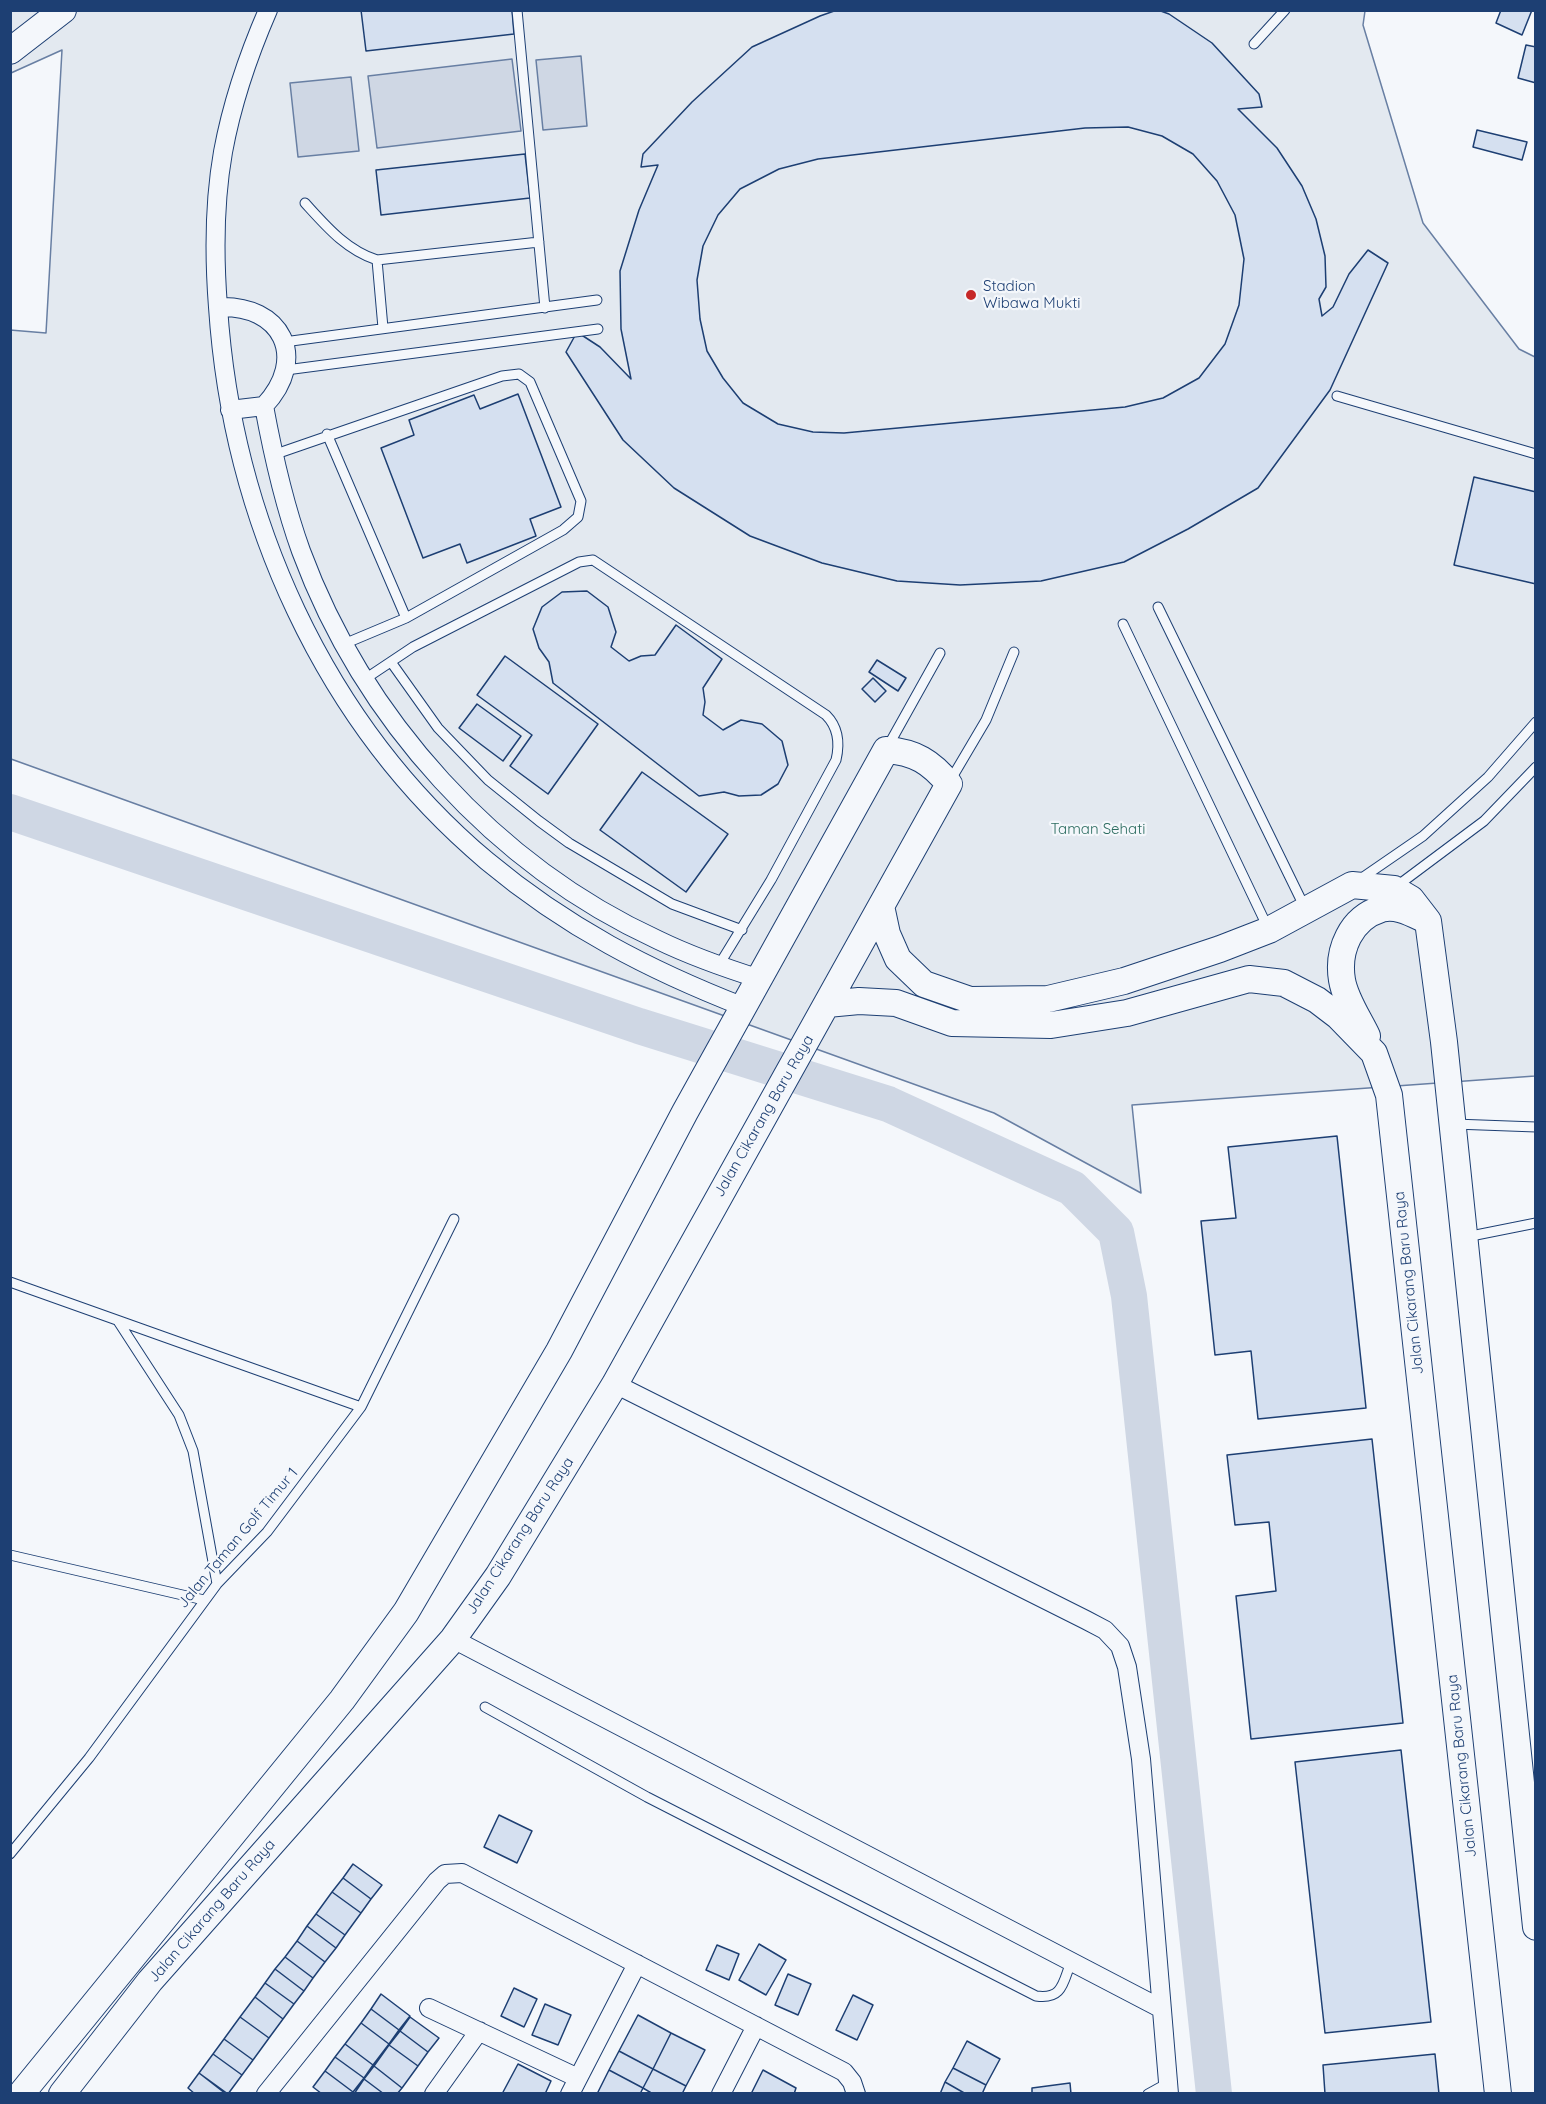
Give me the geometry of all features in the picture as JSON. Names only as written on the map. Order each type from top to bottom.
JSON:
[{"type":"main road","points":[[10,51],[63,10]]},
{"type":"main road","points":[[886,750],[904,752],[922,758],[937,769],[948,784]]},
{"type":"main road","name":"Jalan Cikarang Baru Raya","points":[[21,2094],[342,1700],[406,1612],[559,1351],[685,1112],[886,750]]},
{"type":"main road","name":"Jalan Cikarang Baru Raya","points":[[62,2094],[150,1981],[453,1639],[498,1576],[615,1384],[948,784]]},
{"type":"main road","points":[[881,906],[887,934],[898,959],[924,984],[970,1000],[1048,999],[1125,981],[1269,930],[1352,885],[1394,889],[1411,899],[1428,921],[1452,1124],[1536,1927]]},
{"type":"main road","points":[[1374,1053],[1342,982],[1342,952],[1346,940],[1360,921],[1383,908],[1403,909],[1428,921]]},
{"type":"main road","name":"Jalan Cikarang Baru Raya","points":[[827,1004],[859,1001],[896,1003],[952,1023],[1051,1025],[1127,1014],[1249,980],[1284,983],[1317,1000],[1338,1016],[1374,1053],[1389,1095],[1498,2094]]},
{"type":"street","points":[[268,10],[242,76],[223,151],[215,229],[218,307],[230,410],[247,484],[270,555],[301,624],[338,689],[382,751],[431,807],[485,859],[544,906],[608,946],[744,1008]]},
{"type":"street","points":[[218,307],[238,306],[257,312],[274,324],[284,342],[286,370],[281,385],[264,406],[230,410]]},
{"type":"street","points":[[264,406],[273,455],[302,552],[344,644],[365,680],[403,734],[446,784],[493,831],[599,909],[657,940],[760,979]]},
{"type":"street","points":[[615,1384],[1086,1620],[1105,1630],[1120,1646],[1127,1667],[1141,1759],[1160,2008],[1169,2088]]},
{"type":"street","points":[[453,1639],[1160,2008]]},
{"type":"street","points":[[266,2094],[436,1881],[445,1874],[462,1873],[844,2072],[852,2082],[856,2094]]},
{"type":"street","points":[[429,2008],[479,2031],[574,2086],[636,1964]]},
{"type":"street","points":[[721,2094],[756,2026]]},
{"type":"street","points":[[434,2094],[479,2031]]},
{"type":"lane","points":[[517,10],[545,308]]},
{"type":"lane","points":[[1254,44],[1285,10]]},
{"type":"lane","points":[[304,203],[338,239],[362,255],[377,260],[539,242]]},
{"type":"lane","points":[[377,260],[383,327]]},
{"type":"lane","points":[[284,342],[597,300]]},
{"type":"lane","points":[[286,370],[598,329]]},
{"type":"lane","points":[[273,455],[327,434],[502,376],[519,374],[530,382],[581,501],[578,517],[563,530],[406,618],[344,644]]},
{"type":"lane","points":[[1336,396],[1536,454]]},
{"type":"lane","points":[[327,434],[406,618]]},
{"type":"lane","points":[[365,680],[413,647],[572,565],[593,560],[826,715],[834,723],[838,740],[836,760],[742,930],[718,965]]},
{"type":"lane","points":[[1158,607],[1306,910]]},
{"type":"lane","points":[[1123,624],[1269,930]]},
{"type":"lane","name":"Jalan Cikarang Baru Raya","points":[[948,784],[986,720],[1014,652]]},
{"type":"lane","name":"Jalan Cikarang Baru Raya","points":[[886,750],[940,653]]},
{"type":"lane","points":[[390,662],[438,728],[488,780],[569,843],[672,904],[742,930]]},
{"type":"lane","points":[[1352,885],[1423,836],[1488,777],[1536,722]]},
{"type":"lane","points":[[1394,889],[1484,821],[1536,766]]},
{"type":"lane","points":[[1452,1124],[1536,1127]]},
{"type":"lane","name":"Jalan Taman Golf Timur 1","points":[[10,1854],[89,1758],[204,1600],[267,1532],[361,1407],[454,1219]]},
{"type":"lane","points":[[1464,1238],[1536,1223]]},
{"type":"lane","points":[[10,1282],[361,1407]]},
{"type":"lane","points":[[118,1321],[179,1415],[193,1451],[217,1584]]},
{"type":"lane","points":[[10,1555],[204,1600]]},
{"type":"lane","points":[[485,1707],[647,1797],[1036,1995],[1048,1998],[1059,1992],[1071,1962]]},
{"type":"lane","points":[[1148,2094],[1169,2088]]},
{"type":"green space","name":"Taman Sehati","points":[[11,11],[1365,11],[1363,25],[1423,223],[1519,349],[1535,357],[1535,1076],[1132,1105],[1141,1193],[994,1113],[11,759],[10,330],[46,333],[62,50],[11,73]]},
{"type":"shaded area","points":[[581,56],[587,126],[543,130],[536,60]]},
{"type":"shaded area","points":[[512,59],[521,131],[377,148],[368,76]]},
{"type":"shaded area","points":[[351,77],[359,151],[298,157],[290,83]]},
{"type":"building","points":[[361,10],[512,10],[514,34],[366,51]]},
{"type":"building","name":"Stadion Wibawa Mukti","points":[[837,10],[1158,10],[1169,14],[1212,43],[1259,94],[1262,107],[1238,109],[1277,148],[1302,186],[1316,219],[1325,256],[1326,287],[1319,299],[1322,316],[1333,307],[1349,274],[1368,250],[1388,263],[1330,390],[1258,488],[1188,529],[1124,562],[1041,581],[960,585],[897,581],[822,563],[750,536],[674,488],[623,440],[566,352],[577,332],[600,347],[631,379],[621,329],[620,271],[639,210],[658,165],[641,167],[643,154],[692,102],[752,47]],"holes":[[[1128,127],[1162,136],[1193,154],[1217,181],[1235,215],[1244,259],[1239,305],[1225,344],[1199,378],[1163,398],[1125,407],[844,433],[813,432],[778,424],[743,403],[723,378],[707,351],[700,319],[697,280],[703,246],[718,215],[740,189],[779,169],[818,159],[1085,128]]]},
{"type":"building","points":[[1501,10],[1532,10],[1522,35],[1496,23]]},
{"type":"building","points":[[1526,45],[1536,47],[1536,83],[1518,78]]},
{"type":"building","points":[[1477,130],[1527,142],[1522,160],[1473,147]]},
{"type":"building","points":[[525,154],[530,198],[381,215],[376,170]]},
{"type":"building","points":[[518,394],[561,507],[530,519],[536,536],[467,563],[460,544],[423,558],[381,448],[414,435],[409,420],[474,395],[480,409]]},
{"type":"building","points":[[1474,477],[1536,492],[1536,584],[1454,565]]},
{"type":"building","points":[[587,591],[608,607],[616,632],[611,647],[629,661],[641,656],[655,655],[676,625],[722,659],[703,688],[705,702],[703,715],[723,730],[741,720],[762,724],[782,741],[788,765],[778,784],[761,795],[739,796],[724,792],[699,796],[553,683],[549,662],[539,648],[533,629],[542,607],[562,592]]},
{"type":"building","points":[[505,656],[598,724],[548,794],[510,766],[532,735],[477,695]]},
{"type":"building","points":[[877,660],[906,678],[898,691],[869,672]]},
{"type":"building","points":[[873,678],[886,691],[875,702],[862,689]]},
{"type":"building","points":[[477,704],[521,736],[503,761],[459,728]]},
{"type":"building","points":[[642,772],[728,834],[686,892],[600,830]]},
{"type":"building","points":[[1337,1136],[1366,1408],[1258,1419],[1251,1351],[1215,1355],[1201,1221],[1236,1218],[1228,1147]]},
{"type":"building","points":[[1372,1439],[1403,1723],[1251,1739],[1236,1596],[1276,1591],[1269,1522],[1235,1525],[1227,1455]]},
{"type":"building","points":[[1401,1750],[1431,2022],[1325,2033],[1295,1762]]},
{"type":"building","points":[[499,1815],[532,1831],[517,1863],[484,1847]]},
{"type":"building","points":[[353,1864],[382,1885],[371,1899],[343,1878]]},
{"type":"building","points":[[343,1878],[371,1899],[361,1913],[332,1892]]},
{"type":"building","points":[[332,1892],[361,1913],[345,1935],[316,1914]]},
{"type":"building","points":[[316,1914],[345,1935],[336,1948],[307,1926]]},
{"type":"building","points":[[307,1926],[336,1948],[325,1962],[297,1941]]},
{"type":"building","points":[[297,1941],[325,1962],[313,1978],[285,1957]]},
{"type":"building","points":[[759,1944],[786,1960],[766,1995],[739,1980]]},
{"type":"building","points":[[717,1945],[739,1954],[729,1980],[706,1970]]},
{"type":"building","points":[[285,1957],[313,1978],[304,1991],[275,1969]]},
{"type":"building","points":[[275,1969],[304,1991],[294,2004],[265,1983]]},
{"type":"building","points":[[788,1974],[811,1984],[798,2015],[775,2005]]},
{"type":"building","points":[[265,1983],[294,2004],[283,2019],[255,1997]]},
{"type":"building","points":[[514,1988],[537,1999],[524,2027],[501,2016]]},
{"type":"building","points":[[381,1994],[410,2016],[399,2030],[371,2009]]},
{"type":"building","points":[[853,1995],[873,2005],[857,2040],[836,2030]]},
{"type":"building","points":[[255,1997],[283,2019],[269,2038],[240,2017]]},
{"type":"building","points":[[545,2004],[571,2015],[558,2045],[532,2035]]},
{"type":"building","points":[[371,2009],[399,2030],[389,2044],[361,2023]]},
{"type":"building","points":[[638,2015],[671,2033],[653,2069],[619,2051]]},
{"type":"building","points":[[240,2017],[269,2038],[253,2060],[224,2039]]},
{"type":"building","points":[[410,2017],[439,2038],[428,2052],[400,2031]]},
{"type":"building","points":[[361,2023],[389,2044],[373,2065],[345,2044]]},
{"type":"building","points":[[400,2031],[428,2052],[418,2066],[389,2045]]},
{"type":"building","points":[[671,2033],[705,2050],[686,2086],[653,2069]]},
{"type":"building","points":[[224,2039],[253,2060],[242,2075],[213,2054]]},
{"type":"building","points":[[967,2041],[1000,2059],[986,2085],[953,2068]]},
{"type":"building","points":[[345,2044],[373,2065],[364,2078],[335,2057]]},
{"type":"building","points":[[389,2045],[418,2066],[402,2088],[374,2066]]},
{"type":"building","points":[[619,2051],[653,2069],[643,2088],[609,2070]]},
{"type":"building","points":[[213,2054],[242,2075],[228,2094],[199,2073]]},
{"type":"building","points":[[1435,2054],[1439,2094],[1325,2094],[1323,2065]]},
{"type":"building","points":[[335,2057],[364,2078],[353,2092],[325,2071]]},
{"type":"building","points":[[518,2064],[551,2081],[545,2094],[502,2094]]},
{"type":"building","points":[[374,2066],[402,2088],[397,2094],[384,2094],[364,2079]]},
{"type":"building","points":[[953,2068],[986,2085],[982,2094],[966,2094],[945,2082]]},
{"type":"building","points":[[653,2069],[686,2086],[682,2094],[653,2094],[643,2088]]},
{"type":"building","points":[[609,2070],[643,2088],[640,2094],[597,2094]]},
{"type":"building","points":[[763,2070],[796,2088],[794,2094],[751,2094]]},
{"type":"building","points":[[325,2071],[353,2092],[352,2094],[322,2094],[313,2087]]},
{"type":"building","points":[[199,2073],[226,2094],[195,2094],[188,2088]]},
{"type":"building","points":[[364,2079],[384,2094],[354,2094]]},
{"type":"building","points":[[945,2082],[966,2094],[940,2094]]},
{"type":"building","points":[[1070,2083],[1071,2094],[1032,2094],[1032,2088]]},
{"type":"waterway","points":[[10,812],[639,1026],[888,1104],[1072,1188],[1116,1232],[1129,1296],[1214,2094]]},
{"type":"place","name":"Stadion Wibawa Mukti","points":[[971,295]]}]
